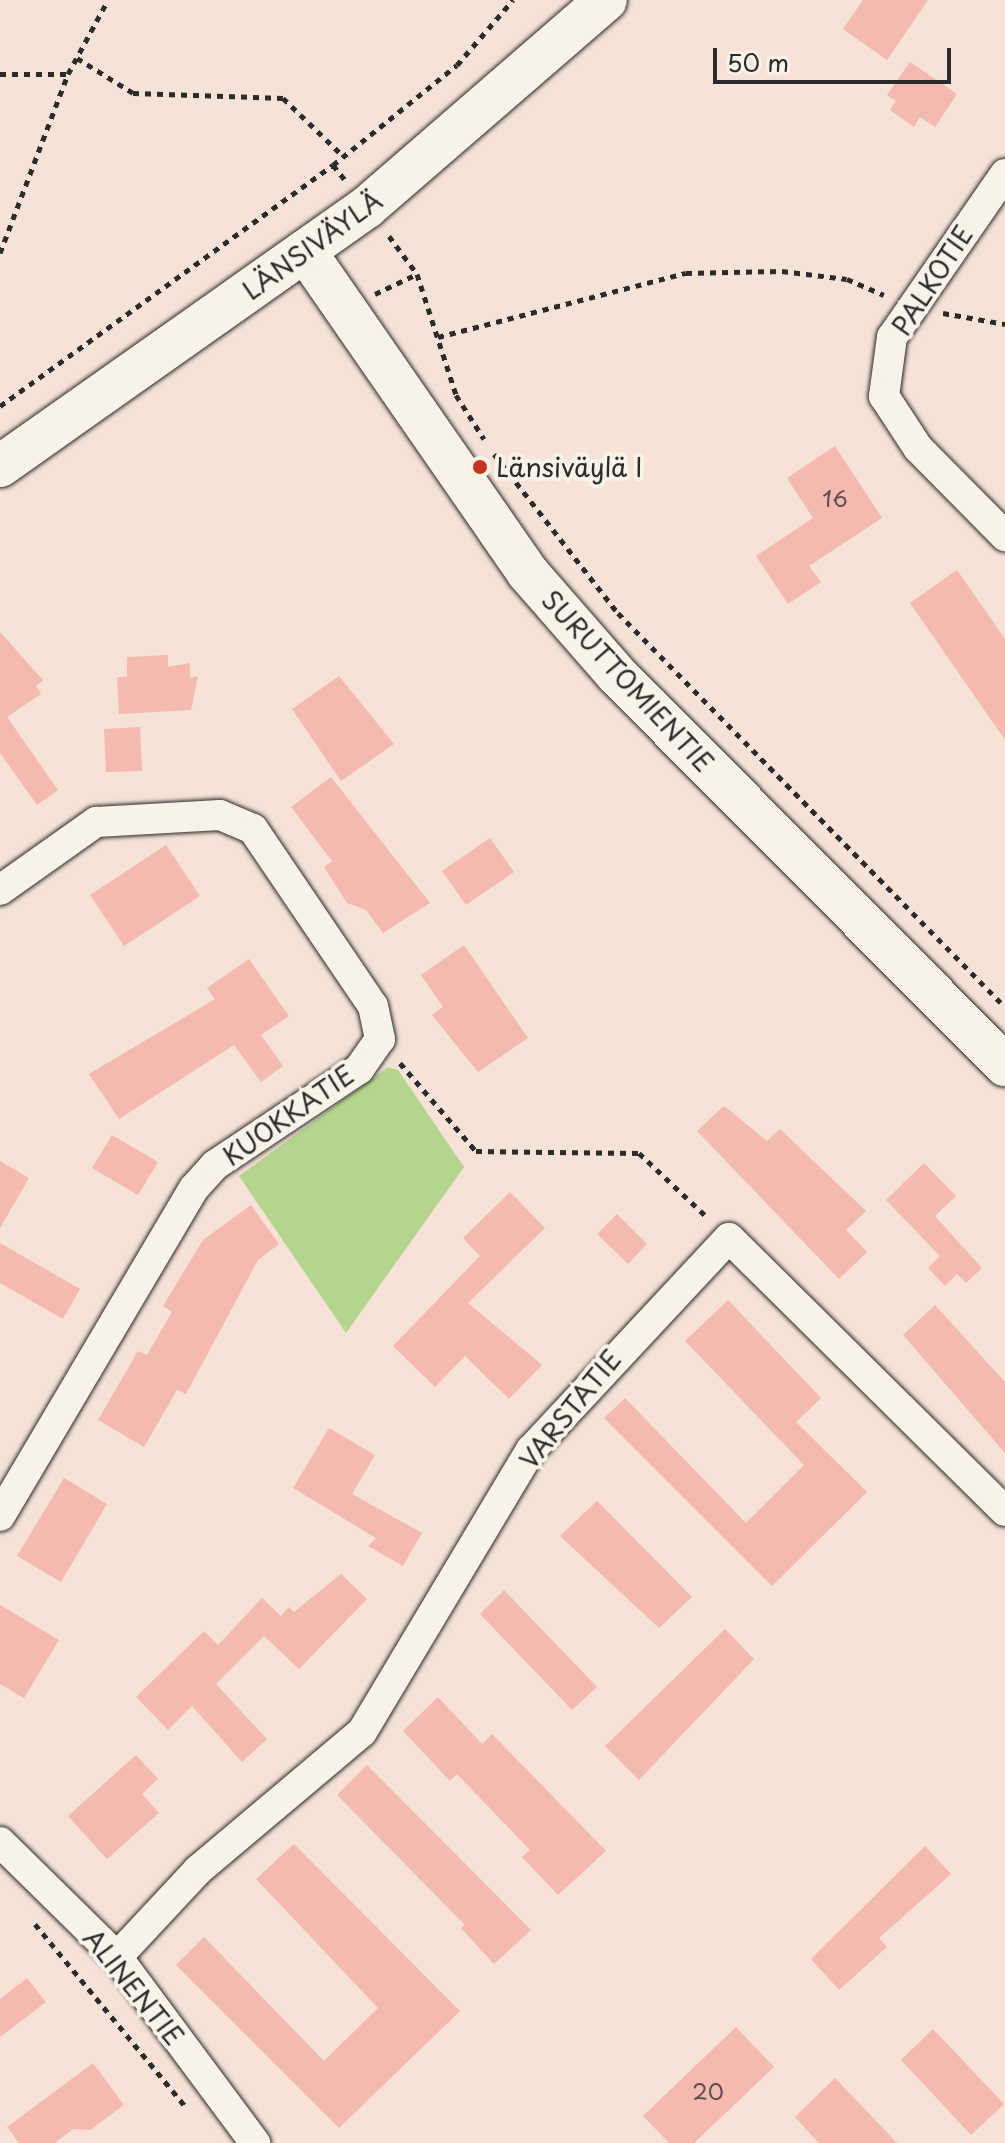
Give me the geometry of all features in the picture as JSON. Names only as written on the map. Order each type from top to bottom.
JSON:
[{"type":"street","name":"LÄNSIVÄYLÄ","points":[[0,466],[305,251],[539,64],[606,0]]},
{"type":"street","name":"PALKOTIE","points":[[1005,174],[892,337],[884,396],[918,448],[1005,536]]},
{"type":"street","name":"SURUTTOMIENTIE","points":[[305,251],[528,573],[616,674],[1005,1065]]},
{"type":"street","points":[[0,890],[96,822],[220,815],[253,829],[373,1006],[380,1039]]},
{"type":"street","name":"KUOKKATIE","points":[[0,1516],[194,1188],[215,1165],[359,1069],[380,1039]]},
{"type":"street","points":[[729,1238],[1005,1511]]},
{"type":"street","name":"VARSTATIE","points":[[117,1957],[198,1870],[362,1732],[531,1450],[729,1238]]},
{"type":"street","name":"ALINENTIE","points":[[0,1842],[117,1957],[255,2143]]},
{"type":"path","points":[[0,253],[68,74],[108,0]]},
{"type":"path","points":[[333,165],[457,65],[513,0]]},
{"type":"path","points":[[77,58],[133,93],[283,98],[343,156]]},
{"type":"path","points":[[0,74],[68,74]]},
{"type":"path","points":[[438,337],[686,273],[782,271],[847,279],[910,307],[1005,324]]},
{"type":"path","points":[[380,1039],[476,1151],[639,1153],[729,1238]]},
{"type":"path","points":[[32,1920],[196,2120]]},
{"type":"green space","points":[[388,1067],[398,1070],[464,1167],[346,1333],[239,1176]]},
{"type":"building","points":[[863,0],[928,0],[887,60],[843,29]]},
{"type":"building","points":[[910,62],[957,94],[935,127],[920,117],[914,127],[890,110],[896,101],[887,95]]},
{"type":"building","points":[[835,446],[882,518],[809,566],[821,582],[788,604],[756,556],[813,518],[787,478]]},
{"type":"building","points":[[957,570],[1005,639],[1005,740],[910,603]]},
{"type":"building","points":[[0,632],[43,680],[36,686],[41,694],[7,717],[58,790],[37,805],[0,753]]},
{"type":"building","points":[[168,655],[168,667],[190,663],[190,678],[198,676],[191,710],[119,714],[117,677],[127,677],[127,657]]},
{"type":"building","points":[[339,676],[394,744],[341,781],[292,709]]},
{"type":"building","points":[[140,727],[142,771],[106,772],[104,729]]},
{"type":"building","points":[[331,777],[430,903],[383,933],[366,910],[347,903],[324,867],[332,861],[291,807]]},
{"type":"building","points":[[490,838],[514,872],[466,905],[442,871]]},
{"type":"building","points":[[166,845],[200,896],[124,946],[90,895]]},
{"type":"building","points":[[464,945],[528,1038],[478,1072],[432,1015],[443,1007],[421,975]]},
{"type":"building","points":[[249,959],[289,1016],[261,1035],[283,1066],[261,1082],[234,1045],[119,1119],[89,1074],[215,999],[207,988]]},
{"type":"building","points":[[724,1106],[767,1141],[780,1129],[866,1211],[846,1230],[867,1252],[839,1279],[697,1131]]},
{"type":"building","points":[[112,1135],[158,1162],[138,1195],[92,1168]]},
{"type":"building","points":[[0,1161],[29,1178],[0,1228]]},
{"type":"building","points":[[924,1163],[956,1196],[935,1216],[982,1268],[966,1283],[957,1274],[945,1286],[928,1268],[940,1256],[886,1200]]},
{"type":"building","points":[[510,1192],[545,1228],[468,1303],[542,1365],[509,1399],[465,1356],[435,1387],[393,1346],[480,1256],[463,1238]]},
{"type":"building","points":[[251,1205],[279,1244],[258,1260],[186,1394],[177,1390],[144,1447],[98,1420],[138,1351],[147,1355],[172,1312],[163,1306],[203,1240]]},
{"type":"building","points":[[617,1214],[647,1244],[628,1264],[597,1234]]},
{"type":"building","points":[[0,1243],[80,1289],[63,1319],[0,1283]]},
{"type":"building","points":[[728,1300],[821,1398],[796,1422],[867,1492],[772,1586],[604,1418],[625,1398],[746,1523],[804,1465],[685,1341]]},
{"type":"building","points":[[935,1305],[1005,1382],[1005,1453],[903,1335]]},
{"type":"building","points":[[329,1428],[375,1455],[352,1494],[422,1533],[403,1566],[368,1546],[376,1538],[293,1488]]},
{"type":"building","points":[[64,1478],[107,1504],[61,1582],[17,1556]]},
{"type":"building","points":[[597,1501],[692,1597],[659,1628],[560,1536]]},
{"type":"building","points":[[341,1574],[367,1599],[299,1669],[264,1636],[216,1684],[267,1739],[242,1762],[192,1706],[168,1730],[136,1697],[204,1631],[218,1645],[262,1598],[281,1616],[289,1607],[294,1612]]},
{"type":"building","points":[[504,1590],[597,1687],[572,1710],[480,1614]]},
{"type":"building","points":[[0,1605],[59,1640],[24,1698],[0,1684]]},
{"type":"building","points":[[725,1629],[754,1659],[639,1780],[605,1746]]},
{"type":"building","points":[[438,1697],[482,1744],[492,1734],[606,1851],[558,1895],[522,1857],[530,1850],[457,1774],[450,1781],[403,1731]]},
{"type":"building","points":[[136,1755],[158,1779],[142,1794],[159,1813],[107,1859],[68,1816]]},
{"type":"building","points":[[367,1765],[531,1930],[494,1964],[461,1928],[465,1925],[337,1795]]},
{"type":"building","points":[[294,1844],[460,2011],[339,2128],[176,1965],[204,1937],[324,2061],[378,2008],[256,1879]]},
{"type":"building","points":[[925,1846],[951,1874],[879,1938],[887,1947],[839,1990],[811,1959]]},
{"type":"building","points":[[27,1978],[46,2002],[0,2037],[0,1999]]},
{"type":"building","points":[[736,2027],[774,2067],[694,2143],[669,2143],[643,2116]]},
{"type":"building","points":[[933,2029],[1004,2104],[971,2135],[901,2060]]},
{"type":"building","points":[[93,2063],[124,2105],[90,2130],[73,2129],[55,2143],[19,2143],[7,2127]]},
{"type":"building","points":[[835,2078],[897,2143],[819,2143],[795,2117]]},
{"type":"place","name":"Länsiväylä I","points":[[480,467]]}]
